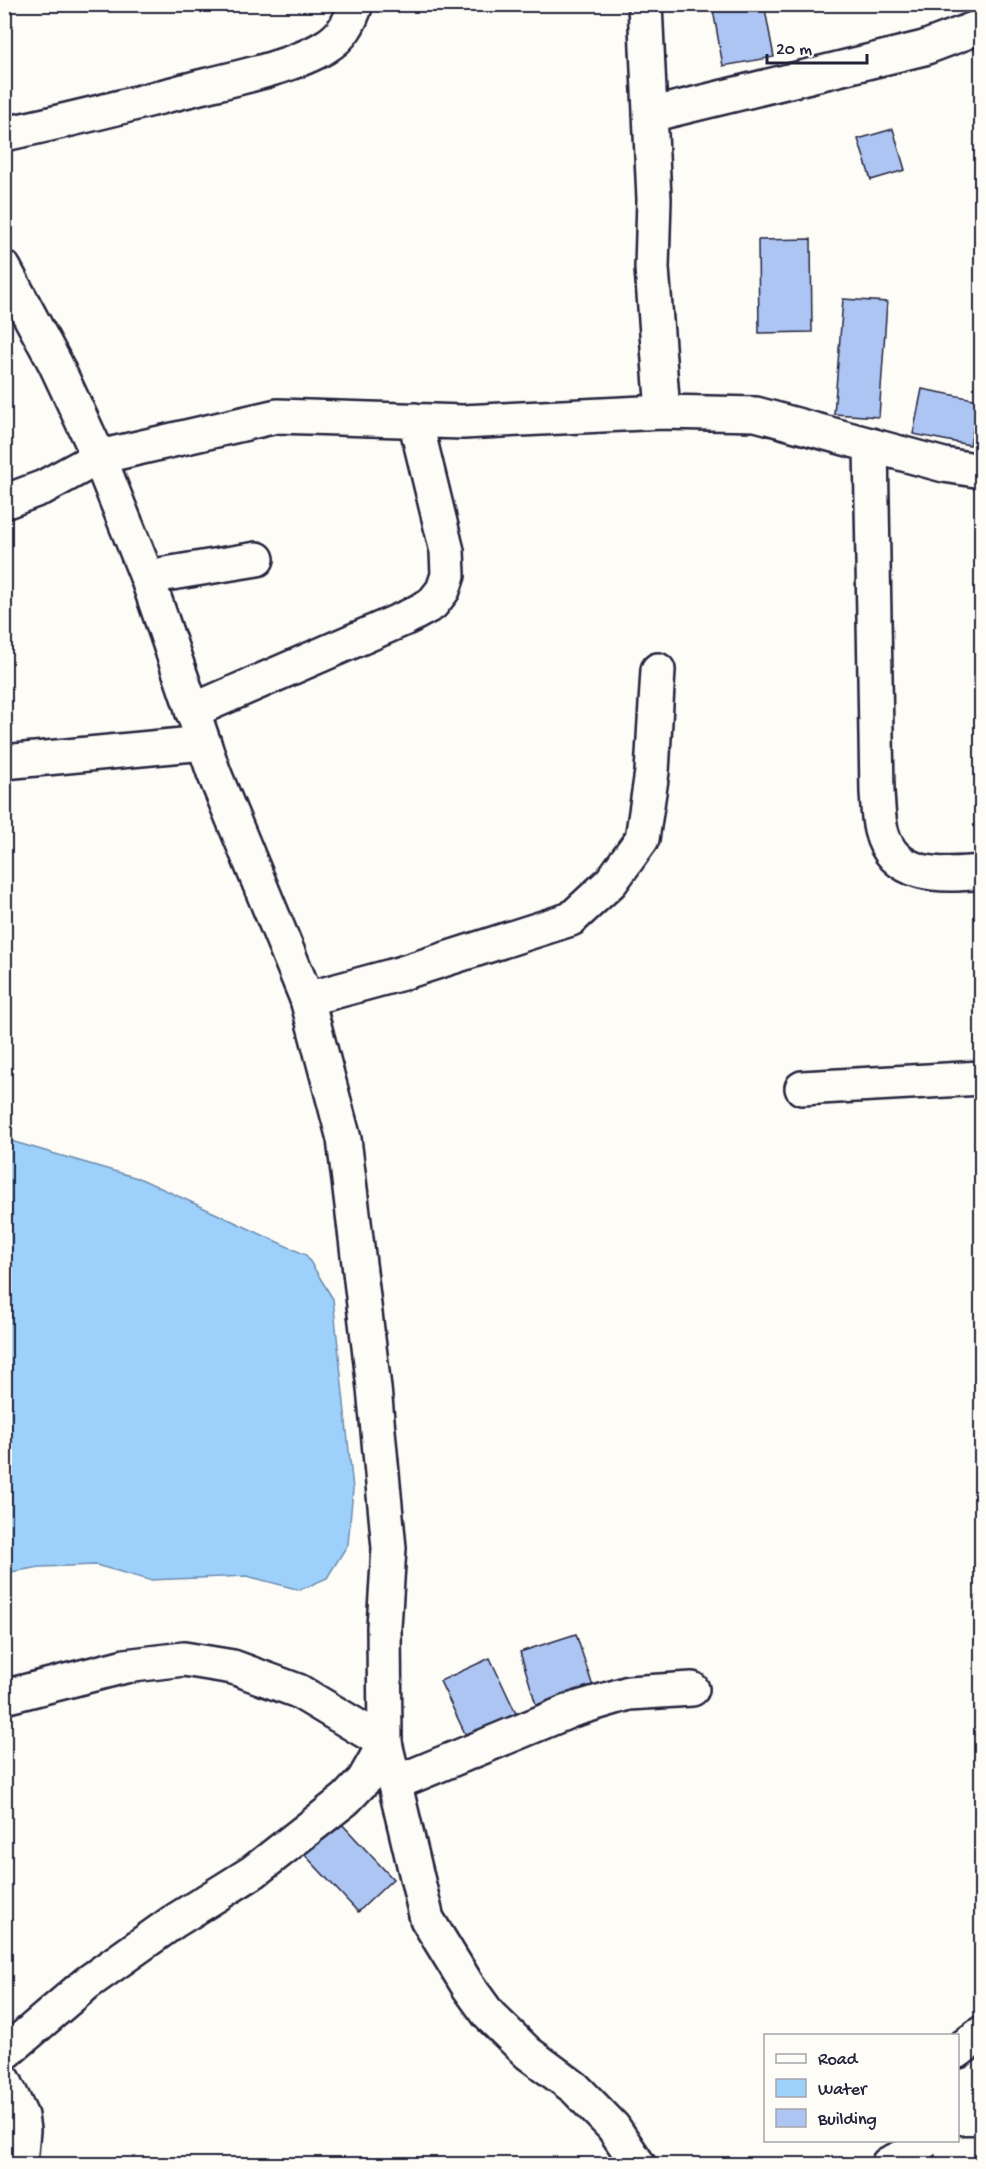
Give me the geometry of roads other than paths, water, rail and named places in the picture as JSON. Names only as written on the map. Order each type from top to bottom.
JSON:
[{"type":"street","points":[[4,134],[64,122],[217,83],[304,57],[326,47],[345,30],[356,4]]},
{"type":"street","points":[[645,4],[654,199],[652,268],[663,412]]},
{"type":"street","points":[[650,115],[924,48],[981,26]]},
{"type":"street","points":[[4,268],[55,363],[99,457],[147,577],[218,783],[308,999],[344,1140],[374,1388],[389,1548],[384,1627],[385,1743],[427,1919],[468,1986],[489,2015],[528,2053],[575,2088],[613,2127],[638,2164]]},
{"type":"street","points":[[4,502],[44,487],[99,457],[277,416],[463,422],[663,412],[756,414],[944,465],[981,471]]},
{"type":"street","points":[[192,711],[408,617],[432,604],[443,590],[448,574],[447,551],[414,420]]},
{"type":"street","points":[[871,445],[877,780],[881,830],[889,849],[900,863],[921,872],[943,874],[981,872]]},
{"type":"street","points":[[147,577],[257,559]]},
{"type":"street","points":[[308,999],[399,974],[571,919],[611,882],[642,839],[652,772],[658,670]]},
{"type":"street","points":[[4,762],[204,743]]},
{"type":"street","points":[[802,1088],[981,1078]]},
{"type":"street","points":[[4,1697],[125,1665],[184,1659],[233,1667],[298,1691],[385,1743]]},
{"type":"street","points":[[395,1783],[572,1710],[629,1694],[692,1689]]},
{"type":"street","points":[[4,2054],[87,1983],[173,1922],[253,1872],[346,1799],[364,1780],[385,1743]]},
{"type":"street","points":[[959,2050],[981,2033]]},
{"type":"street","points":[[4,2080],[21,2116],[23,2130],[20,2164]]},
{"type":"street","points":[[888,2164],[907,2155],[953,2150]]},
{"type":"water","points":[[4,1139],[141,1179],[306,1255],[333,1299],[353,1489],[348,1544],[327,1578],[300,1590],[247,1576],[149,1580],[96,1565],[40,1567],[5,1573]]}]
